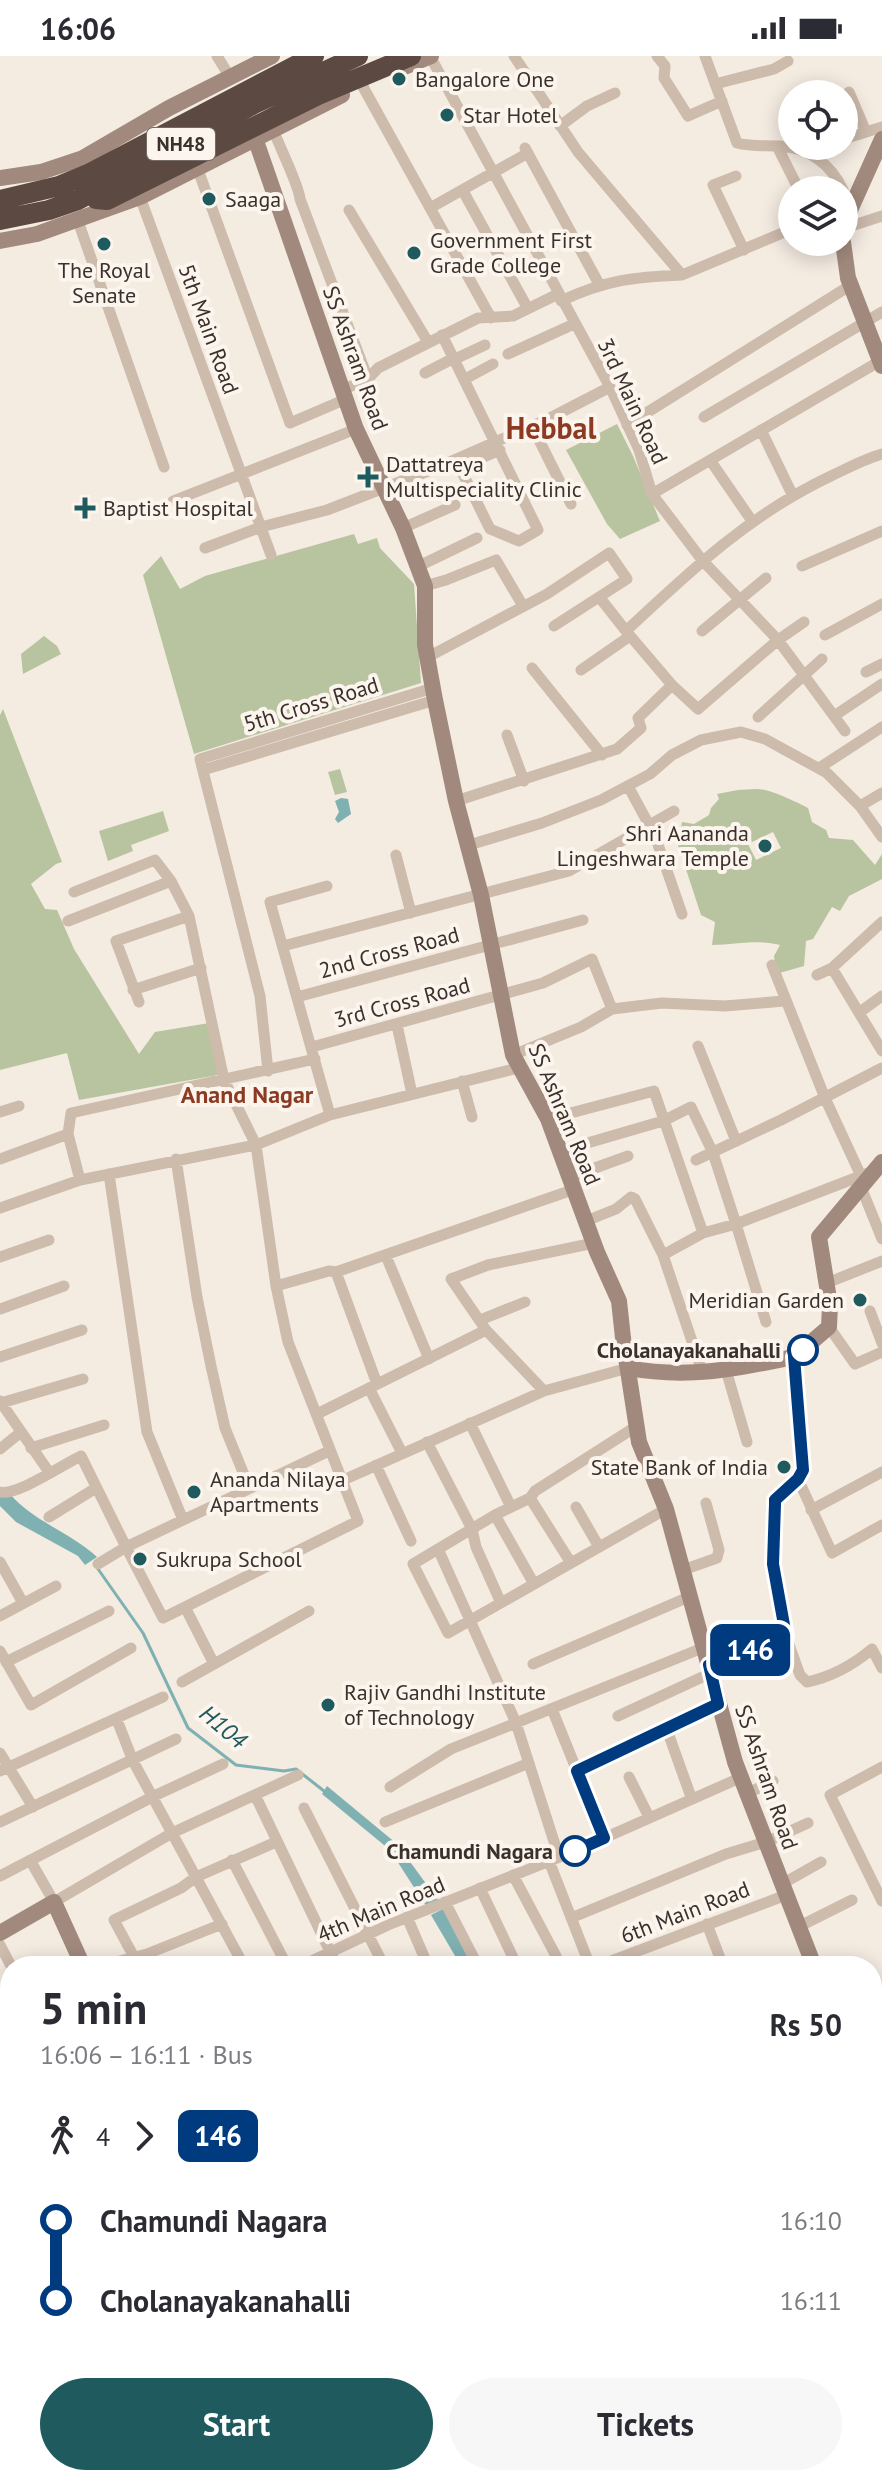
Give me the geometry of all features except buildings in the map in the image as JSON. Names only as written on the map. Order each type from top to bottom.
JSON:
[{"type":"highway","name":"NH48","points":[[0,200],[59,186],[88,174],[314,56]]},
{"type":"highway","name":"NH48","points":[[0,220],[49,210],[83,197],[254,104],[358,56]]},
{"type":"highway","points":[[83,197],[107,200],[318,95],[411,56]]},
{"type":"street","points":[[217,56],[230,77]]},
{"type":"street","points":[[0,178],[41,172],[83,158],[169,108],[272,56]]},
{"type":"street","points":[[0,241],[37,234],[140,197],[362,85],[431,56]]},
{"type":"street","name":"3rd Main Road","points":[[431,56],[610,387],[639,450],[652,494],[702,560],[778,640],[845,731]]},
{"type":"street","points":[[514,56],[578,152],[682,275]]},
{"type":"street","points":[[657,56],[665,66],[664,78],[688,116],[722,101]]},
{"type":"street","points":[[705,56],[737,143],[754,147],[777,146],[792,176]]},
{"type":"street","points":[[715,84],[774,69],[788,61]]},
{"type":"street","points":[[362,85],[491,318]]},
{"type":"street","points":[[560,126],[587,106],[615,93]]},
{"type":"street","points":[[858,107],[874,135]]},
{"type":"street","points":[[858,180],[874,135],[882,127]]},
{"type":"street","points":[[273,129],[290,175],[299,189],[321,258],[368,379]]},
{"type":"street","name":"SS Ashram Road","points":[[255,138],[356,429],[419,566],[425,586],[425,645],[434,694],[516,1062],[548,1119],[619,1301],[639,1442],[666,1509],[718,1704],[810,1956]]},
{"type":"street","points":[[430,208],[494,174],[526,150],[599,284]]},
{"type":"street","points":[[818,160],[836,176]]},
{"type":"street","points":[[197,167],[290,423],[344,394],[368,379],[378,368],[478,318],[513,316],[527,307],[599,284],[682,275],[778,235]]},
{"type":"street","points":[[736,176],[713,185],[744,250]]},
{"type":"street","points":[[463,191],[527,307]]},
{"type":"street","name":"5th Main Road","points":[[140,197],[271,555]]},
{"type":"street","points":[[349,210],[428,342]]},
{"type":"street","points":[[858,224],[882,216]]},
{"type":"street","points":[[78,221],[164,467]]},
{"type":"street","points":[[652,494],[881,363],[851,285],[846,256]]},
{"type":"street","points":[[627,425],[851,285]]},
{"type":"street","points":[[704,417],[882,312]]},
{"type":"street","points":[[508,354],[574,324]]},
{"type":"street","points":[[442,335],[498,446],[538,530],[519,541],[490,529],[461,470],[463,466],[498,446],[532,426],[610,387]]},
{"type":"street","points":[[425,373],[485,345]]},
{"type":"street","points":[[465,379],[493,364]]},
{"type":"street","points":[[532,426],[571,504]]},
{"type":"street","points":[[173,501],[356,429]]},
{"type":"street","points":[[761,430],[792,494]]},
{"type":"street","points":[[205,548],[261,527],[327,510],[498,446]]},
{"type":"street","points":[[581,670],[628,634],[702,560],[752,521],[792,494],[882,454]]},
{"type":"street","points":[[710,460],[752,521]]},
{"type":"street","points":[[403,528],[455,505]]},
{"type":"street","points":[[802,566],[882,531]]},
{"type":"street","points":[[419,566],[477,538]]},
{"type":"street","points":[[428,657],[523,606],[609,553],[627,579],[554,626]]},
{"type":"street","points":[[425,586],[496,560],[523,606]]},
{"type":"street","points":[[702,631],[766,578]]},
{"type":"street","points":[[600,598],[695,708],[701,708],[778,640],[804,622]]},
{"type":"street","points":[[825,635],[882,604]]},
{"type":"street","points":[[758,717],[822,659]]},
{"type":"street","points":[[866,672],[882,664]]},
{"type":"street","points":[[532,668],[602,755]]},
{"type":"street","points":[[834,716],[882,684]]},
{"type":"street","points":[[456,801],[617,749],[641,728],[638,718],[672,685]]},
{"type":"street","name":"5th Cross Road","points":[[268,1071],[260,996],[202,765],[434,694]]},
{"type":"street","points":[[819,768],[882,727]]},
{"type":"street","points":[[469,845],[542,823],[601,800],[650,774],[672,755],[701,740],[741,732],[765,739],[827,773],[860,806],[882,837]]},
{"type":"street","points":[[507,735],[524,781]]},
{"type":"street","points":[[628,786],[655,836],[682,914]]},
{"type":"street","points":[[860,806],[882,793]]},
{"type":"street","points":[[283,946],[569,871],[674,811]]},
{"type":"street","points":[[396,855],[411,913]]},
{"type":"street","points":[[0,1492],[24,1488],[81,1456],[163,1618],[358,1521],[288,1342],[276,1286],[256,1145],[224,1080],[189,916],[171,881],[155,860],[74,892]]},
{"type":"street","points":[[68,921],[171,881]]},
{"type":"street","points":[[327,886],[270,902],[330,1115]]},
{"type":"street","points":[[139,1002],[116,941],[189,916]]},
{"type":"street","name":"2nd Cross Road","points":[[297,997],[583,920]]},
{"type":"street","points":[[817,975],[832,968],[882,922]]},
{"type":"street","name":"3rd Cross Road","points":[[68,1134],[71,1113],[79,1110],[268,1071],[397,1025],[543,983],[592,959],[612,1009]]},
{"type":"street","points":[[772,965],[825,1098],[870,1174],[882,1239]]},
{"type":"street","points":[[133,990],[201,968]]},
{"type":"street","points":[[832,968],[882,1051]]},
{"type":"street","points":[[860,1012],[882,996]]},
{"type":"street","points":[[0,1208],[80,1180],[256,1145],[330,1115],[462,1081],[516,1062],[612,1009],[662,1003],[725,1006],[784,1001]]},
{"type":"street","points":[[397,1025],[412,1094]]},
{"type":"street","points":[[698,1046],[736,1141]]},
{"type":"street","points":[[696,1160],[882,1068]]},
{"type":"street","points":[[462,1081],[472,1117]]},
{"type":"street","points":[[548,1119],[654,1091],[703,1233]]},
{"type":"street","points":[[0,1112],[19,1106]]},
{"type":"street","points":[[560,1151],[663,1121],[691,1107],[713,1153],[766,1322]]},
{"type":"street","points":[[0,1159],[68,1134],[80,1180]]},
{"type":"street","points":[[276,1286],[386,1256],[573,1183],[628,1156]]},
{"type":"street","points":[[176,1159],[211,1366],[225,1428],[249,1487]]},
{"type":"street","points":[[109,1174],[147,1432],[183,1520]]},
{"type":"street","points":[[663,1255],[703,1233],[736,1224],[870,1174]]},
{"type":"street","points":[[870,1174],[819,1237],[830,1305],[829,1327],[855,1364],[882,1352]]},
{"type":"street","points":[[586,1221],[616,1209],[633,1197],[663,1255],[703,1374]]},
{"type":"street","points":[[0,1257],[49,1240]]},
{"type":"street","points":[[544,1391],[483,1325],[451,1279],[488,1265],[594,1243]]},
{"type":"street","points":[[386,1256],[429,1359]]},
{"type":"street","points":[[827,1283],[882,1261]]},
{"type":"street","points":[[336,1272],[373,1386],[402,1453]]},
{"type":"street","points":[[0,1309],[64,1286]]},
{"type":"street","points":[[317,1414],[429,1359],[525,1302]]},
{"type":"street","points":[[870,1311],[882,1343]]},
{"type":"street","points":[[341,1481],[544,1391],[628,1368],[703,1374],[794,1357],[829,1327]]},
{"type":"street","points":[[0,1357],[82,1330]]},
{"type":"street","points":[[794,1357],[803,1470],[798,1479],[775,1500],[773,1564],[786,1636],[800,1675],[807,1682],[847,1667],[877,1646],[882,1668]]},
{"type":"street","points":[[726,1370],[747,1442]]},
{"type":"street","points":[[49,1472],[0,1402],[83,1379]]},
{"type":"street","points":[[470,1423],[511,1507]]},
{"type":"street","points":[[31,1448],[104,1425]]},
{"type":"street","points":[[637,1426],[535,1491],[530,1498],[413,1564],[448,1633],[666,1509]]},
{"type":"street","points":[[0,1449],[21,1432]]},
{"type":"street","points":[[427,1442],[472,1529],[476,1547],[501,1603]]},
{"type":"street","points":[[98,1564],[126,1547],[329,1451]]},
{"type":"street","points":[[376,1465],[411,1541]]},
{"type":"street","points":[[811,1510],[882,1472]]},
{"type":"street","points":[[798,1479],[832,1553],[882,1525]]},
{"type":"street","points":[[49,1517],[96,1488]]},
{"type":"street","points":[[530,1498],[571,1563]]},
{"type":"street","points":[[683,1570],[717,1558],[719,1550],[706,1503]]},
{"type":"street","points":[[576,1507],[599,1547]]},
{"type":"street","points":[[495,1515],[534,1584]]},
{"type":"street","points":[[438,1549],[516,1723],[571,1918],[586,1956]]},
{"type":"street","points":[[0,1562],[23,1603]]},
{"type":"street","points":[[0,1616],[56,1586]]},
{"type":"street","points":[[533,1664],[691,1596]]},
{"type":"street","points":[[185,1607],[213,1662]]},
{"type":"street","points":[[109,1611],[3,1657],[31,1705],[131,1648]]},
{"type":"street","points":[[182,1682],[309,1611]]},
{"type":"street","points":[[618,1716],[710,1669],[786,1636]]},
{"type":"street","points":[[390,1787],[451,1749],[705,1647]]},
{"type":"street","points":[[4,1768],[163,1697]]},
{"type":"street","points":[[577,1771],[718,1704]]},
{"type":"street","points":[[552,1709],[604,1838]]},
{"type":"street","points":[[117,1720],[133,1761],[239,1956]]},
{"type":"street","points":[[666,1727],[691,1797]]},
{"type":"street","points":[[0,1822],[176,1739]]},
{"type":"street","points":[[0,1753],[4,1768],[33,1807]]},
{"type":"street","points":[[385,1822],[529,1763]]},
{"type":"street","points":[[0,1876],[223,1764]]},
{"type":"street","points":[[882,1767],[830,1795],[882,1901]]},
{"type":"street","points":[[0,1933],[172,1833],[298,1775]]},
{"type":"street","points":[[629,1777],[649,1817]]},
{"type":"street","name":"4th Main Road","points":[[321,1956],[407,1917],[604,1838],[691,1797],[773,1781]]},
{"type":"street","points":[[255,1795],[333,1956]]},
{"type":"street","points":[[304,1808],[378,1956]]},
{"type":"street","points":[[571,1918],[808,1823]]},
{"type":"street","points":[[133,1956],[114,1920],[181,1888],[196,1877],[276,1842]]},
{"type":"street","points":[[30,1860],[54,1902],[78,1956]]},
{"type":"street","points":[[232,1860],[282,1956]]},
{"type":"street","name":"6th Main Road","points":[[624,1956],[707,1924],[784,1889],[821,1862]]},
{"type":"street","points":[[513,1875],[556,1956]]},
{"type":"street","points":[[480,1888],[512,1956]]},
{"type":"street","points":[[798,1927],[852,1900]]},
{"type":"street","points":[[445,1902],[473,1956]]},
{"type":"street","points":[[407,1917],[424,1956]]},
{"type":"street","points":[[137,1956],[222,1924]]},
{"type":"street","points":[[707,1924],[719,1956]]},
{"type":"green space","points":[[617,424],[660,521],[620,539],[607,524],[566,450]]},
{"type":"green space","points":[[354,534],[358,544],[377,538],[380,548],[414,584],[421,683],[194,754],[143,575],[161,556],[180,589],[205,576]]},
{"type":"green space","points":[[44,636],[57,646],[61,654],[23,674],[21,654]]},
{"type":"green space","points":[[3,709],[62,862],[31,884],[45,909],[57,910],[74,949],[139,1054],[155,1032],[209,1023],[218,1075],[79,1100],[67,1053],[0,1070],[0,715]]},
{"type":"green space","points":[[340,769],[347,792],[335,795],[328,772]]},
{"type":"green space","points":[[755,789],[775,793],[808,808],[812,822],[826,830],[829,838],[853,840],[875,865],[882,854],[882,879],[849,896],[840,911],[832,907],[813,939],[806,941],[804,966],[776,974],[774,956],[780,945],[754,942],[712,945],[715,922],[701,915],[678,845],[682,822],[694,824],[709,815],[719,799],[717,794]],"holes":[[[773,832],[781,848],[756,860],[748,844]]]},
{"type":"green space","points":[[163,811],[169,831],[131,845],[133,851],[108,861],[99,831]]},
{"type":"water","points":[[348,799],[351,814],[338,823],[335,819],[339,812],[335,801]]},
{"type":"water","points":[[0,1494],[10,1494],[30,1512],[97,1557],[85,1565],[78,1556],[16,1522],[0,1506]]},
{"type":"water","points":[[327,1786],[397,1844],[438,1900],[426,1906],[390,1850],[322,1794]]},
{"type":"water","points":[[445,1908],[469,1956],[455,1956],[431,1915]]},
{"type":"waterway","name":"H104","points":[[98,1569],[143,1633],[188,1728],[236,1765],[284,1771],[296,1769],[324,1791]]},
{"type":"bus line","name":"146","points":[[575,1851],[604,1838],[577,1771],[718,1704],[709,1665],[786,1636],[773,1564],[775,1500],[798,1479],[803,1470],[794,1357],[803,1350]]},
{"type":"place","name":"Bangalore One","points":[[399,79]]},
{"type":"place","name":"Star Hotel","points":[[447,115]]},
{"type":"place","name":"Saaga","points":[[209,199]]},
{"type":"place","name":"The Royal Senate","points":[[104,244]]},
{"type":"place","name":"Government First Grade College","points":[[414,253]]},
{"type":"place","name":"Dattatreya Multispeciality Clinic","points":[[368,477]]},
{"type":"place","name":"Baptist Hospital","points":[[85,508]]},
{"type":"place","name":"Shri Aananda Lingeshwara Temple","points":[[765,846]]},
{"type":"place","name":"Meridian Garden","points":[[860,1300]]},
{"type":"place","name":"Cholanayakanahalli","points":[[803,1350]]},
{"type":"place","name":"State Bank of India","points":[[784,1467]]},
{"type":"place","name":"Ananda Nilaya Apartments","points":[[194,1492]]},
{"type":"place","name":"Sukrupa School","points":[[140,1559]]},
{"type":"place","name":"Rajiv Gandhi Institute of Technology","points":[[328,1705]]},
{"type":"place","name":"Chamundi Nagara","points":[[575,1851]]},
{"type":"district","name":"Hebbal","points":[[551,429]]},
{"type":"district","name":"Anand Nagar","points":[[247,1095]]}]
